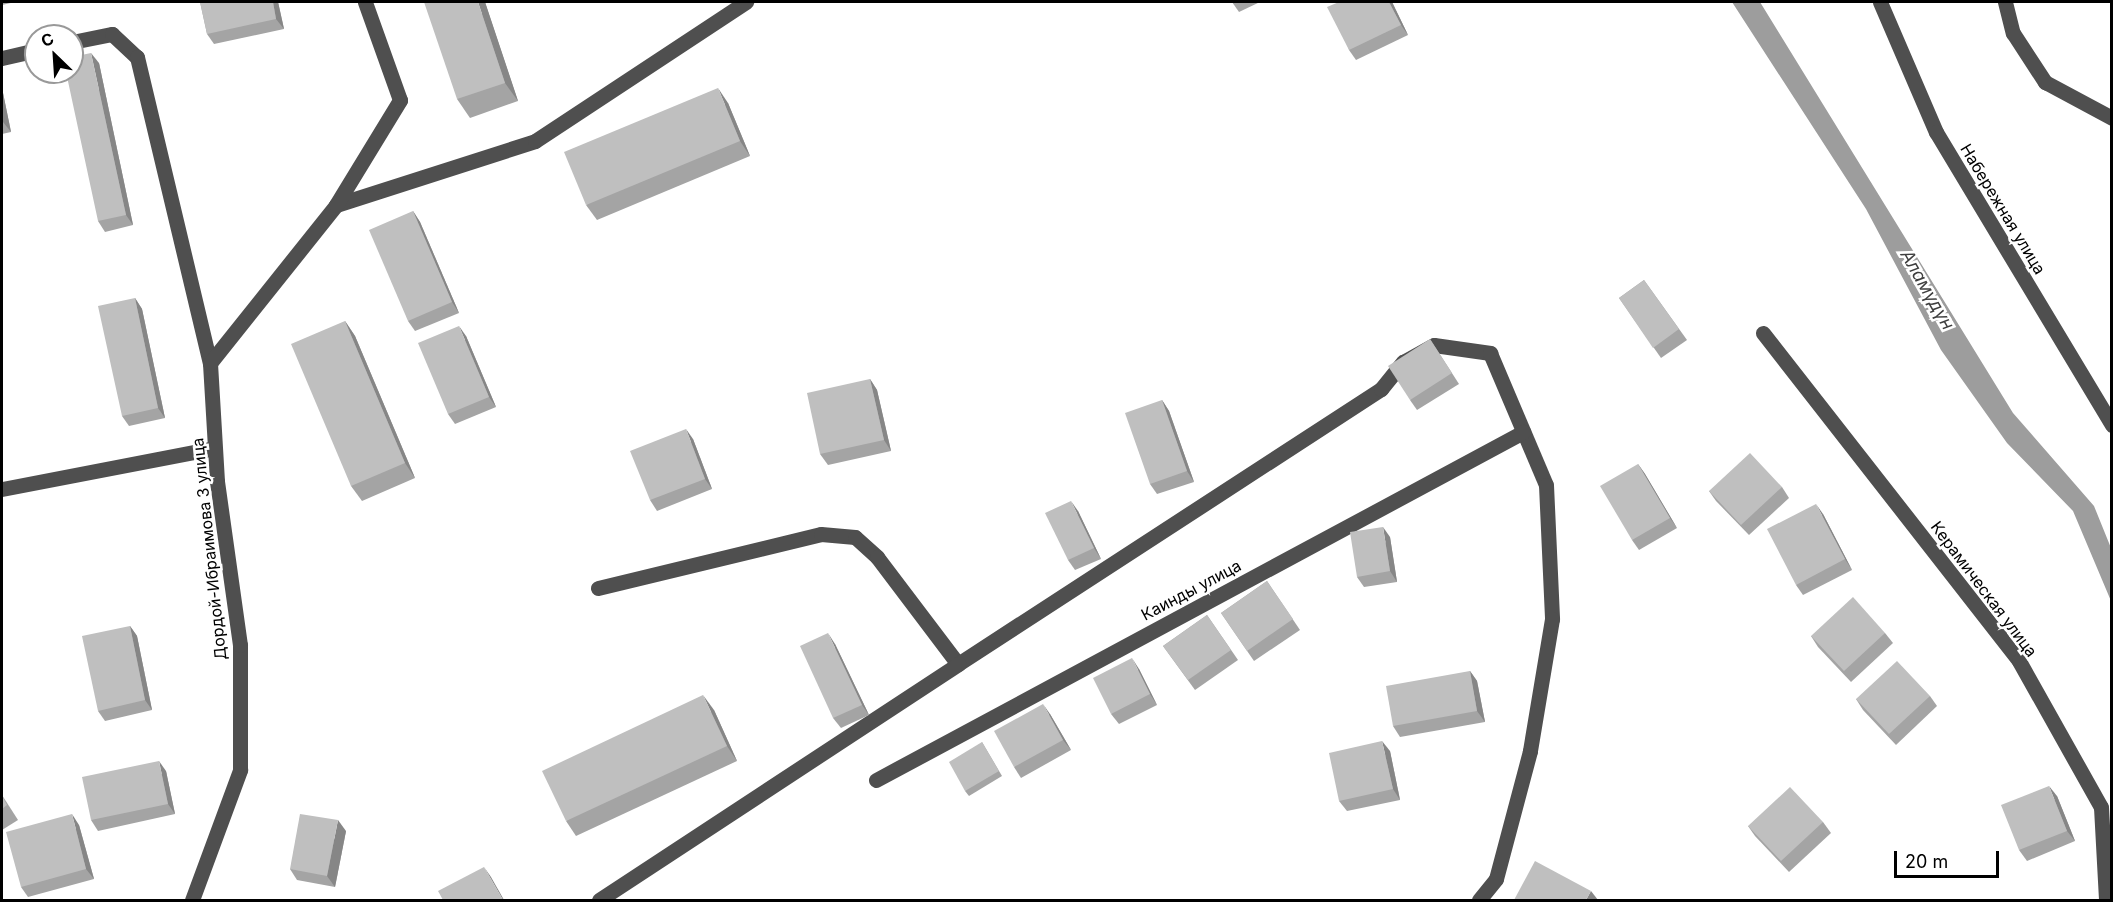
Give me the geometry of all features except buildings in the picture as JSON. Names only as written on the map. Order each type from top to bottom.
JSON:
[{"type":"street","points":[[210,363],[336,205],[400,100],[365,2]]},
{"type":"street","points":[[336,205],[535,141],[746,2]]},
{"type":"street","name":"Набережная улица","points":[[1880,2],[1936,132],[2112,425]]},
{"type":"street","points":[[2005,2],[2013,33],[2045,82],[2112,118]]},
{"type":"street","name":"Дордой-Ибраимова 3 улица","points":[[84,40],[112,34],[137,57],[210,363],[214,448],[240,645],[240,770],[192,900]]},
{"type":"street","points":[[2,58],[24,53]]},
{"type":"street","name":"Керамическая улица","points":[[1763,333],[2019,661],[2101,807],[2106,900]]},
{"type":"street","points":[[599,900],[1381,389],[1403,362],[1434,345],[1490,353],[1546,485],[1552,619],[1530,751],[1496,879],[1479,900]]},
{"type":"street","name":"Каинды улица","points":[[876,780],[1523,432]]},
{"type":"street","points":[[2,489],[214,448]]},
{"type":"street","points":[[598,588],[820,534],[855,537],[878,557],[958,664]]},
{"type":"water","name":"Аламүдүн","points":[[1732,2],[1760,2],[2013,413],[2094,506],[2111,548],[2111,601],[2073,511],[2007,443],[1941,350],[1866,209]]}]
